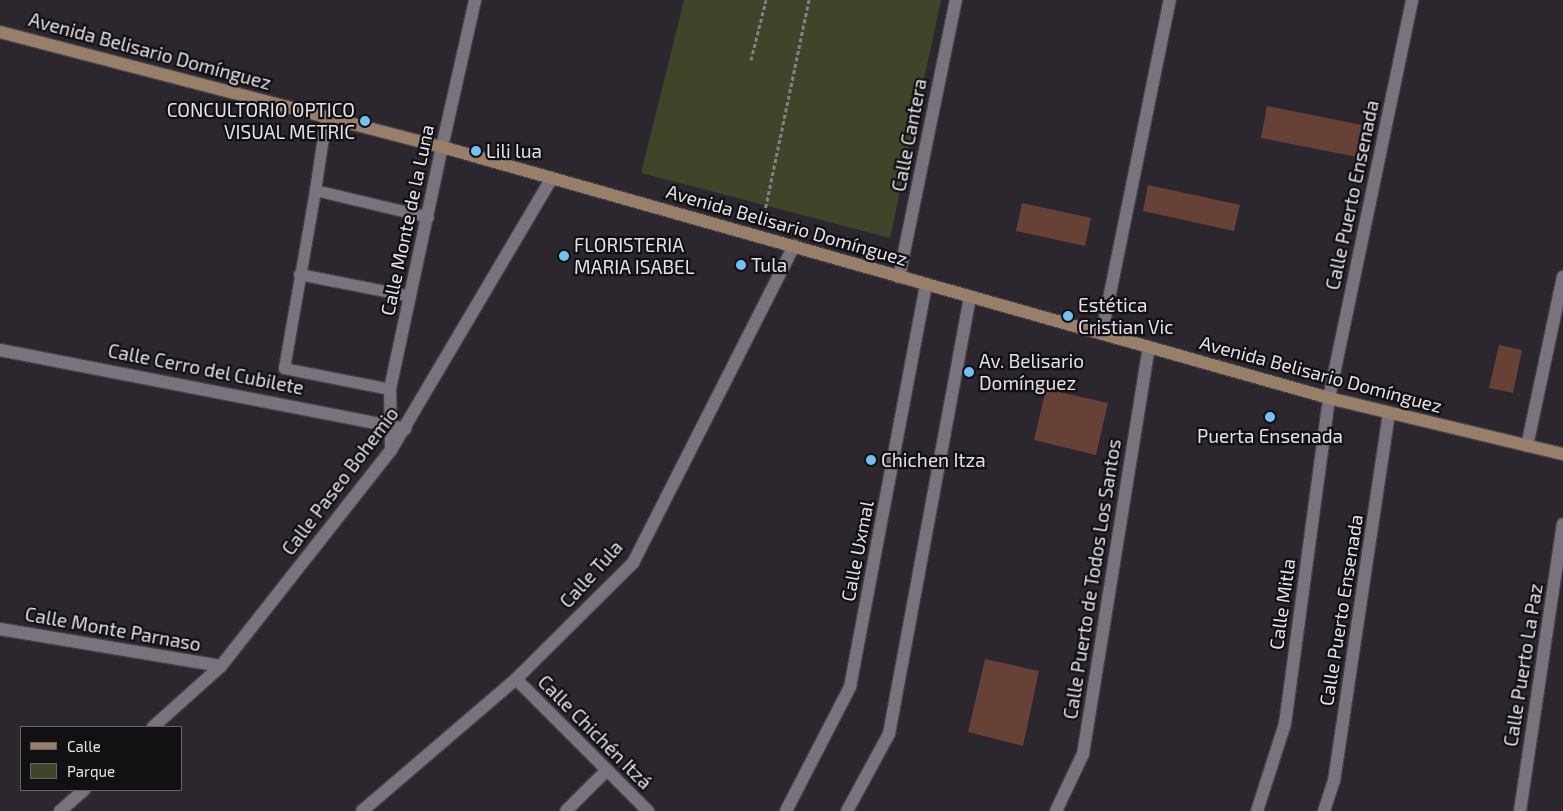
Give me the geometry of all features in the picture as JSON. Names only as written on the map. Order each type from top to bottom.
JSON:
[{"type":"main road","name":"Avenida Belisario Domínguez","points":[[0,32],[442,147],[1329,398],[1563,454]]},
{"type":"street","name":"Calle Monte de la Luna","points":[[391,450],[388,423],[390,389],[475,0]]},
{"type":"street","name":"Calle Cantera","points":[[900,277],[956,0]]},
{"type":"street","points":[[1102,333],[1170,0]]},
{"type":"street","name":"Calle Puerto Ensenada","points":[[1329,398],[1412,0]]},
{"type":"street","name":"Calle Paseo Bohemio","points":[[154,726],[221,666],[391,450],[552,178]]},
{"type":"street","name":"Calle Tula","points":[[362,811],[516,679],[633,563],[794,246]]},
{"type":"street","points":[[1527,446],[1563,276]]},
{"type":"street","name":"Calle Uxmal","points":[[786,811],[850,687],[926,284]]},
{"type":"street","points":[[847,811],[889,734],[970,296]]},
{"type":"street","name":"Calle Puerto de Todos Los Santos","points":[[1056,811],[1082,754],[1149,347]]},
{"type":"street","name":"Calle Cerro del Cubilete","points":[[0,350],[388,423],[405,429]]},
{"type":"street","name":"Calle Mitla","points":[[1257,811],[1285,724],[1329,398]]},
{"type":"street","name":"Calle Puerto Ensenada","points":[[1324,811],[1334,781],[1390,414]]},
{"type":"street","name":"Calle Puerto La Paz","points":[[1520,811],[1563,524]]},
{"type":"street","name":"Calle Monte Parnaso","points":[[0,629],[221,666]]},
{"type":"street","name":"Calle Chichén Itzá","points":[[516,679],[648,811]]},
{"type":"street","points":[[566,811],[607,770]]},
{"type":"street","points":[[60,811],[83,791]]},
{"type":"lane","points":[[326,117],[284,368],[390,389]]},
{"type":"lane","points":[[315,190],[428,217]]},
{"type":"lane","points":[[299,274],[410,296]]},
{"type":"path","points":[[751,60],[766,0]]},
{"type":"path","points":[[760,237],[809,0]]},
{"type":"green space","points":[[684,0],[941,0],[890,238],[641,173]]},
{"type":"building","points":[[1267,106],[1362,125],[1357,157],[1261,138]]},
{"type":"building","points":[[1148,185],[1240,205],[1234,231],[1143,211]]},
{"type":"building","points":[[1022,203],[1091,218],[1085,246],[1016,231]]},
{"type":"building","points":[[1499,345],[1522,350],[1513,393],[1489,388]]},
{"type":"building","points":[[1046,389],[1108,403],[1096,455],[1034,440]]},
{"type":"building","points":[[985,659],[1039,671],[1023,746],[968,732]]},
{"type":"place","name":"CONCULTORIO OPTICO VISUAL METRIC","points":[[365,121]]},
{"type":"place","name":"Lili lua","points":[[476,151]]},
{"type":"place","name":"FLORISTERIA MARIA ISABEL","points":[[564,256]]},
{"type":"place","name":"Tula","points":[[741,265]]},
{"type":"place","name":"Estética Cristian Vic","points":[[1068,316]]},
{"type":"place","name":"Av. Belisario Domínguez","points":[[969,372]]},
{"type":"place","name":"Puerta Ensenada","points":[[1270,417]]},
{"type":"place","name":"Chichen Itza","points":[[871,460]]}]
